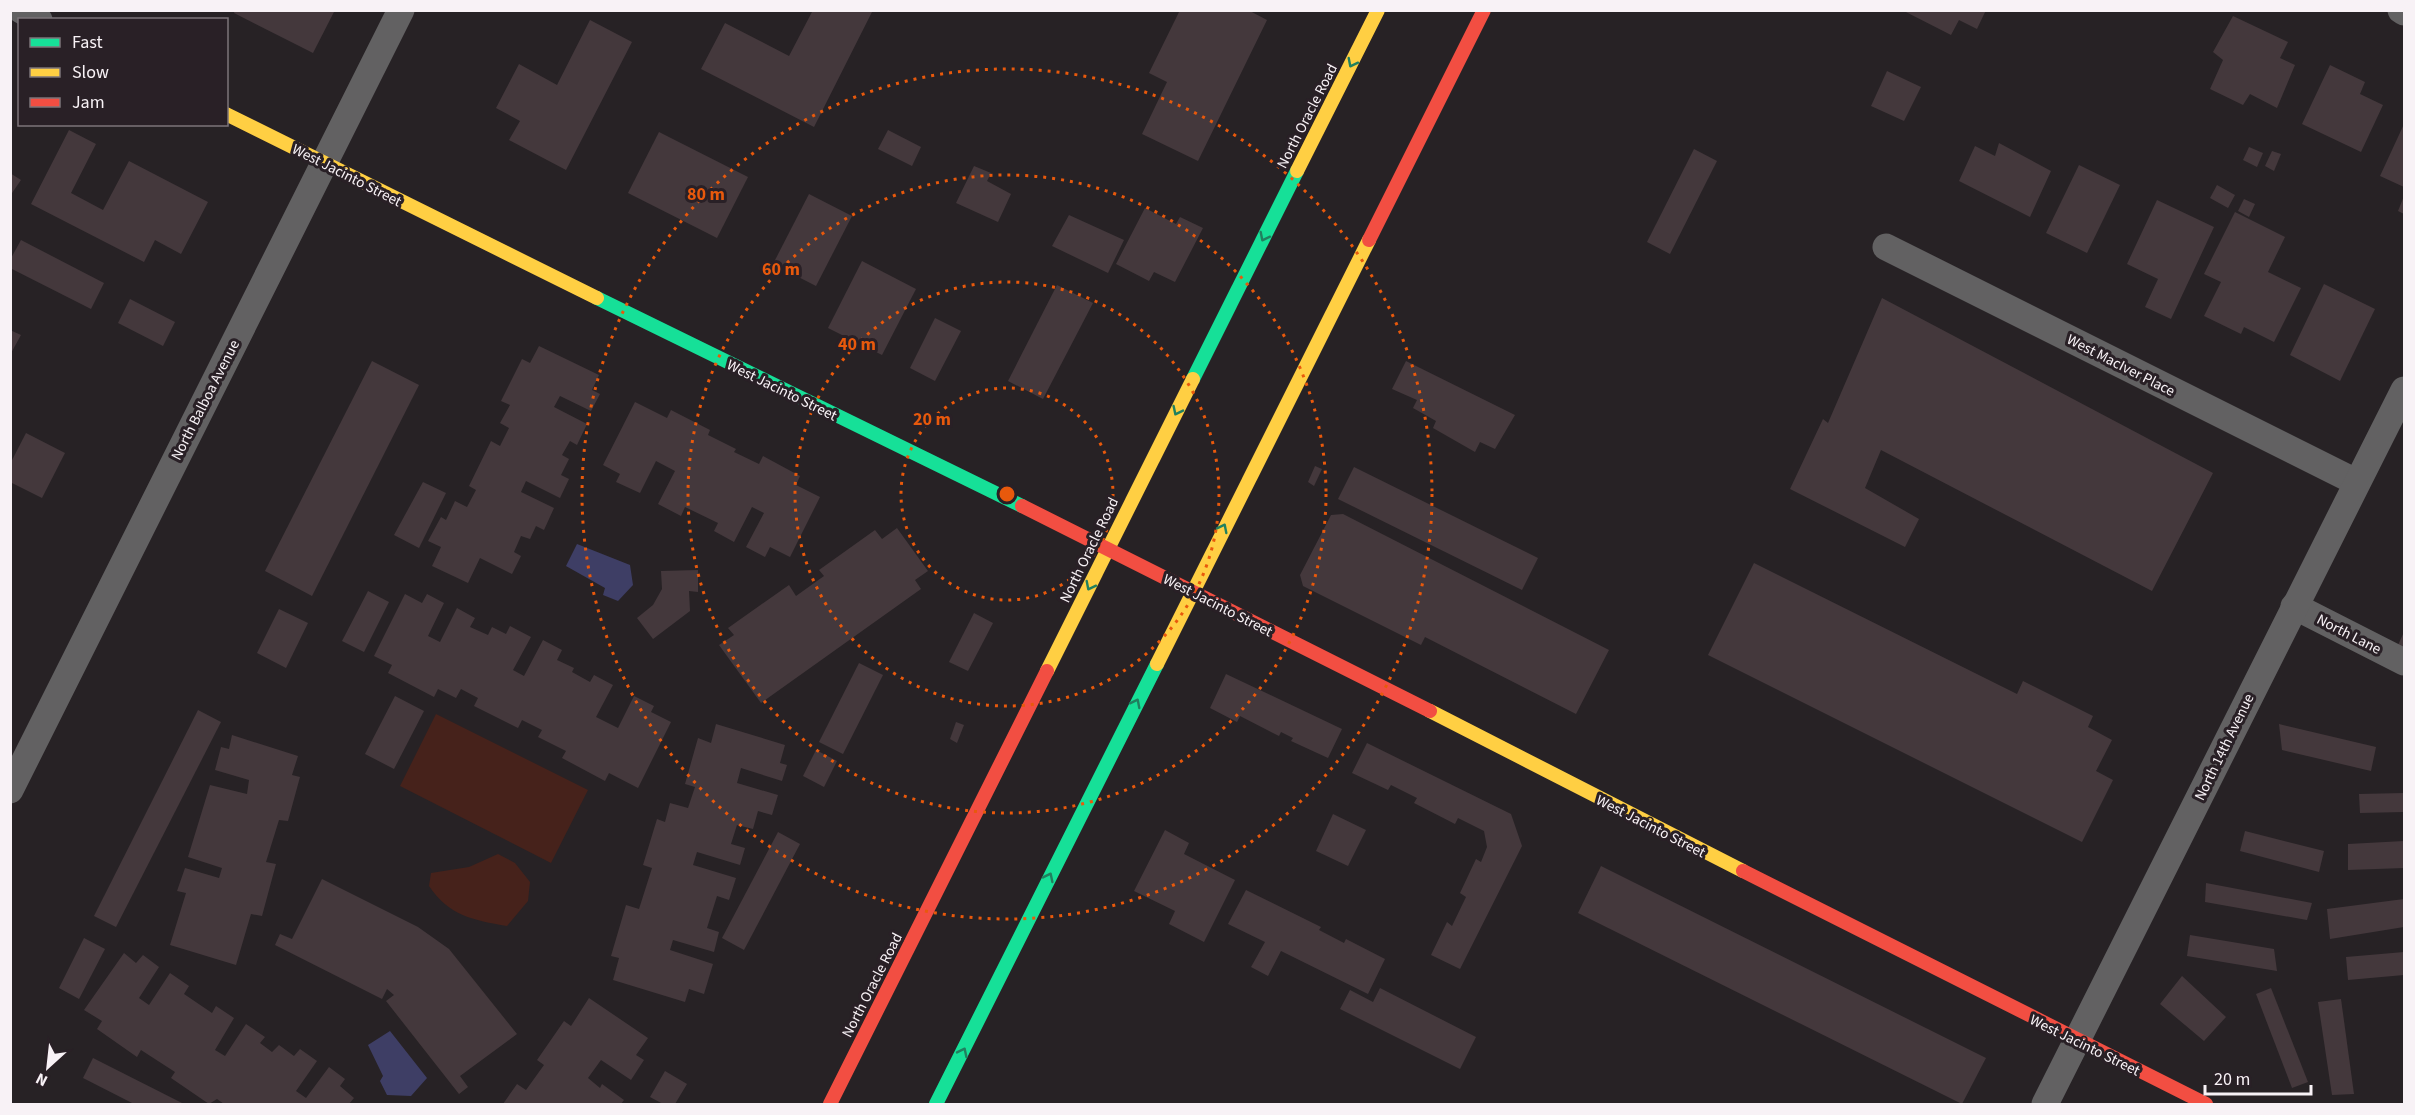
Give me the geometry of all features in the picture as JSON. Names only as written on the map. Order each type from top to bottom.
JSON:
[{"type":"main road","name":"North Oracle Road","points":[[830,1104],[1378,10]]},
{"type":"main road","points":[[936,1104],[1484,10]]},
{"type":"main road","name":"West Jacinto Street","points":[[228,115],[1109,549],[2078,1042],[2206,1104]]},
{"type":"street","points":[[21,10],[35,18]]},
{"type":"street","name":"North Balboa Avenue","points":[[10,789],[401,10]]},
{"type":"street","name":"West MacIver Place","points":[[1886,247],[2356,482]]},
{"type":"street","name":"North 14th Avenue","points":[[2045,1104],[2404,390]]},
{"type":"street","name":"North Lane","points":[[2294,606],[2404,662]]},
{"type":"shaded area","points":[[436,714],[588,790],[551,863],[400,786]]},
{"type":"shaded area","points":[[498,854],[515,863],[530,882],[528,901],[507,926],[463,915],[445,904],[429,886],[431,873],[469,867]]},
{"type":"water","points":[[577,544],[630,565],[633,585],[618,601],[603,595],[605,588],[566,566]]},
{"type":"water","points":[[390,1031],[427,1078],[411,1096],[387,1095],[380,1081],[383,1076],[368,1045]]},
{"type":"building","points":[[235,10],[335,10],[313,53],[234,13]]},
{"type":"building","points":[[813,10],[873,10],[814,127],[701,69],[725,23],[789,56]]},
{"type":"building","points":[[1180,10],[1248,10],[1267,20],[1198,161],[1142,134],[1167,82],[1149,73]]},
{"type":"building","points":[[1902,10],[1986,10],[1977,29],[1959,20],[1951,35]]},
{"type":"building","points":[[2233,16],[2288,42],[2280,58],[2295,65],[2277,108],[2250,94],[2243,105],[2210,89],[2223,60],[2213,52]]},
{"type":"building","points":[[590,20],[632,42],[566,170],[509,140],[520,121],[496,108],[519,64],[557,85]]},
{"type":"building","points":[[2330,65],[2365,82],[2360,94],[2383,105],[2361,152],[2302,124]]},
{"type":"building","points":[[1887,71],[1921,87],[1904,121],[1871,106]]},
{"type":"building","points":[[2404,124],[2404,187],[2380,176]]},
{"type":"building","points":[[69,130],[96,144],[71,193],[103,210],[129,161],[208,202],[181,254],[155,240],[144,262],[31,204]]},
{"type":"building","points":[[888,130],[921,147],[912,166],[878,149]]},
{"type":"building","points":[[659,132],[748,177],[717,238],[628,193]]},
{"type":"building","points":[[1999,143],[2051,171],[2030,217],[1959,181],[1975,146],[1995,156]]},
{"type":"building","points":[[2249,147],[2263,153],[2257,167],[2243,160]]},
{"type":"building","points":[[1694,149],[1717,161],[1670,254],[1647,242]]},
{"type":"building","points":[[2272,151],[2281,154],[2274,171],[2265,166]]},
{"type":"building","points":[[2079,165],[2120,185],[2087,253],[2046,233]]},
{"type":"building","points":[[974,166],[991,173],[987,181],[1011,194],[998,222],[956,203]]},
{"type":"building","points":[[10,173],[21,180],[10,196]]},
{"type":"building","points":[[2217,185],[2235,195],[2228,208],[2210,198]]},
{"type":"building","points":[[809,194],[852,216],[816,286],[773,264]]},
{"type":"building","points":[[2404,196],[2404,214],[2398,211]]},
{"type":"building","points":[[2244,199],[2255,204],[2249,217],[2238,211]]},
{"type":"building","points":[[2157,200],[2214,227],[2171,319],[2145,307],[2158,279],[2127,264]]},
{"type":"building","points":[[1145,208],[1176,224],[1180,217],[1203,228],[1175,282],[1154,272],[1149,281],[1116,264]]},
{"type":"building","points":[[2235,212],[2285,237],[2268,272],[2301,288],[2274,342],[2244,327],[2241,334],[2204,316],[2221,282],[2204,274]]},
{"type":"building","points":[[1069,215],[1124,240],[1108,273],[1052,246]]},
{"type":"building","points":[[21,240],[104,283],[91,309],[10,268],[10,260]]},
{"type":"building","points":[[862,261],[916,289],[882,355],[828,328]]},
{"type":"building","points":[[2324,284],[2375,309],[2340,381],[2290,355]]},
{"type":"building","points":[[1057,285],[1093,303],[1043,399],[1008,381]]},
{"type":"building","points":[[1882,298],[2213,473],[2152,591],[1881,450],[1865,488],[1919,519],[1905,547],[1790,489],[1823,419],[1828,423]]},
{"type":"building","points":[[130,299],[175,322],[163,346],[118,323]]},
{"type":"building","points":[[935,318],[961,331],[935,381],[910,368]]},
{"type":"building","points":[[10,330],[21,335],[10,355]]},
{"type":"building","points":[[539,346],[599,375],[592,390],[600,394],[591,411],[560,396],[554,407],[587,424],[577,445],[570,441],[562,455],[569,459],[561,475],[569,479],[560,498],[526,481],[521,492],[554,508],[544,530],[536,526],[530,539],[521,536],[514,552],[521,556],[512,574],[480,558],[468,583],[432,566],[441,547],[428,541],[441,517],[446,520],[455,501],[467,507],[476,490],[469,486],[491,441],[500,446],[509,428],[500,423],[510,405],[501,401],[522,359],[530,363]]},
{"type":"building","points":[[372,361],[419,385],[312,596],[265,571]]},
{"type":"building","points":[[1406,361],[1515,415],[1495,449],[1480,442],[1475,452],[1433,428],[1436,421],[1413,408],[1417,400],[1392,389]]},
{"type":"building","points":[[635,402],[667,418],[671,410],[710,430],[708,435],[736,449],[734,452],[759,464],[763,456],[800,476],[796,485],[820,497],[790,557],[770,547],[765,557],[746,547],[764,513],[752,507],[734,542],[714,531],[718,523],[685,507],[681,516],[658,504],[675,471],[656,461],[640,493],[616,482],[620,474],[603,465]]},
{"type":"building","points":[[26,433],[65,453],[42,498],[10,482],[10,464]]},
{"type":"building","points":[[1315,466],[1322,469],[1314,486],[1308,482]]},
{"type":"building","points":[[1354,467],[1538,558],[1522,590],[1338,499]]},
{"type":"building","points":[[423,482],[446,493],[419,548],[394,535]]},
{"type":"building","points":[[1343,514],[1609,650],[1576,714],[1425,637],[1421,645],[1303,586],[1300,575],[1331,515]]},
{"type":"building","points":[[897,528],[928,571],[915,580],[921,589],[761,703],[719,645],[734,635],[728,628],[789,585],[796,596],[824,576],[819,570],[875,530],[882,539]]},
{"type":"building","points":[[1754,563],[2017,694],[2023,681],[2093,716],[2088,727],[2112,740],[2096,771],[2113,780],[2082,842],[1708,655]]},
{"type":"building","points":[[698,570],[698,592],[689,591],[690,611],[653,639],[637,618],[653,605],[662,589],[661,571]]},
{"type":"building","points":[[368,591],[389,602],[364,652],[342,641]]},
{"type":"building","points":[[405,594],[422,603],[427,594],[444,603],[428,636],[440,642],[457,608],[475,618],[470,627],[488,635],[492,627],[506,634],[510,626],[531,637],[513,670],[524,676],[543,640],[562,650],[557,660],[574,668],[572,672],[590,682],[594,675],[613,685],[596,717],[618,728],[634,696],[654,706],[651,712],[671,722],[638,788],[609,773],[605,781],[562,758],[566,751],[538,737],[542,730],[522,720],[518,728],[474,706],[478,698],[461,689],[456,698],[438,689],[434,697],[388,673],[392,665],[374,656]]},
{"type":"building","points":[[279,609],[308,623],[286,668],[257,653]]},
{"type":"building","points":[[974,613],[993,623],[968,671],[949,662]]},
{"type":"building","points":[[2404,632],[2404,648],[2398,645]]},
{"type":"building","points":[[859,663],[883,675],[843,754],[819,742]]},
{"type":"building","points":[[1226,674],[1342,729],[1328,758],[1291,741],[1293,738],[1281,732],[1279,736],[1240,716],[1237,722],[1210,708]]},
{"type":"building","points":[[395,696],[424,711],[394,769],[365,754]]},
{"type":"building","points":[[198,710],[221,722],[116,927],[94,916]]},
{"type":"building","points":[[956,722],[964,725],[957,743],[950,739]]},
{"type":"building","points":[[716,724],[785,745],[780,763],[787,765],[782,781],[741,768],[737,783],[778,795],[772,815],[758,811],[753,829],[737,825],[731,844],[745,848],[740,865],[697,852],[693,865],[736,878],[729,900],[717,896],[707,928],[719,932],[714,952],[673,940],[670,950],[713,964],[704,994],[689,989],[685,1002],[613,980],[619,958],[611,956],[626,905],[639,909],[652,868],[643,865],[657,819],[665,822],[670,803],[688,808],[695,787],[685,784],[698,738],[711,743]]},
{"type":"building","points":[[2279,724],[2376,747],[2371,771],[2282,750]]},
{"type":"building","points":[[232,735],[298,756],[292,775],[300,777],[288,821],[279,820],[266,862],[276,864],[262,916],[251,914],[236,965],[170,945],[186,893],[177,891],[185,868],[219,878],[222,868],[188,857],[210,785],[247,794],[249,780],[215,770],[221,747],[229,749]]},
{"type":"building","points":[[1367,743],[1511,814],[1522,846],[1460,969],[1431,955],[1447,922],[1452,926],[1466,897],[1460,893],[1476,859],[1481,862],[1487,847],[1484,831],[1458,818],[1455,824],[1414,803],[1417,798],[1391,785],[1388,790],[1352,773]]},
{"type":"building","points":[[816,750],[837,761],[824,787],[803,776]]},
{"type":"building","points":[[2404,793],[2404,812],[2360,813],[2359,794]]},
{"type":"building","points":[[1333,814],[1366,830],[1348,866],[1316,851]]},
{"type":"building","points":[[1165,830],[1189,843],[1184,854],[1235,880],[1204,942],[1169,924],[1175,911],[1134,891]]},
{"type":"building","points":[[2245,831],[2324,851],[2319,872],[2240,851]]},
{"type":"building","points":[[778,832],[800,844],[744,950],[722,938]]},
{"type":"building","points":[[2404,841],[2404,868],[2348,870],[2348,844]]},
{"type":"building","points":[[1601,866],[1986,1058],[1962,1104],[1578,913]]},
{"type":"building","points":[[322,879],[418,927],[449,949],[517,1034],[460,1076],[468,1087],[459,1094],[386,1001],[394,995],[387,989],[382,999],[275,945],[280,934],[292,939]]},
{"type":"building","points":[[2206,883],[2312,903],[2307,920],[2205,902]]},
{"type":"building","points":[[1246,890],[1321,927],[1319,930],[1344,943],[1346,939],[1385,959],[1368,994],[1281,951],[1268,976],[1251,967],[1265,942],[1228,924]]},
{"type":"building","points":[[2404,899],[2404,927],[2330,939],[2327,909]]},
{"type":"building","points":[[2190,935],[2274,949],[2277,971],[2187,956]]},
{"type":"building","points":[[84,938],[105,949],[79,999],[59,988]]},
{"type":"building","points":[[2404,952],[2404,975],[2348,980],[2346,957]]},
{"type":"building","points":[[124,953],[136,963],[143,955],[159,967],[139,998],[149,1005],[170,973],[189,986],[184,994],[212,1013],[216,1006],[234,1018],[215,1050],[225,1056],[246,1024],[265,1037],[260,1043],[272,1052],[279,1045],[294,1056],[300,1049],[317,1061],[296,1091],[306,1098],[329,1067],[345,1079],[340,1086],[354,1098],[349,1104],[224,1104],[217,1099],[209,1104],[171,1078],[175,1072],[141,1050],[137,1057],[97,1029],[102,1021],[84,1010]]},
{"type":"building","points":[[2182,976],[2226,1017],[2204,1041],[2160,1004]]},
{"type":"building","points":[[1380,988],[1476,1037],[1460,1069],[1340,1009],[1350,990],[1373,1002]]},
{"type":"building","points":[[2271,988],[2308,1082],[2292,1088],[2256,994]]},
{"type":"building","points":[[589,998],[648,1038],[636,1055],[644,1060],[631,1080],[601,1060],[588,1078],[600,1088],[602,1084],[624,1100],[621,1104],[503,1104],[517,1084],[526,1090],[544,1065],[537,1060],[564,1021],[571,1026]]},
{"type":"building","points":[[2341,999],[2354,1094],[2332,1095],[2318,1002]]},
{"type":"building","points":[[93,1058],[184,1104],[134,1104],[83,1078]]},
{"type":"building","points":[[665,1071],[687,1084],[675,1104],[663,1104],[650,1097]]},
{"type":"traffic: fast","points":[[1193,379],[1297,171]]},
{"type":"traffic: fast","points":[[597,298],[1022,506]]},
{"type":"traffic: fast","points":[[936,1104],[1157,664]]},
{"type":"traffic: slow","points":[[1297,171],[1378,10]]},
{"type":"traffic: slow","points":[[228,115],[597,298]]},
{"type":"traffic: slow","points":[[1157,664],[1369,240]]},
{"type":"traffic: slow","points":[[1047,671],[1193,379]]},
{"type":"traffic: slow","points":[[1430,711],[1743,871]]},
{"type":"traffic: jam","points":[[1369,240],[1484,10]]},
{"type":"traffic: jam","points":[[1022,506],[1430,711]]},
{"type":"traffic: jam","points":[[830,1104],[1047,671]]},
{"type":"traffic: jam","points":[[1743,871],[2206,1104]]}]
